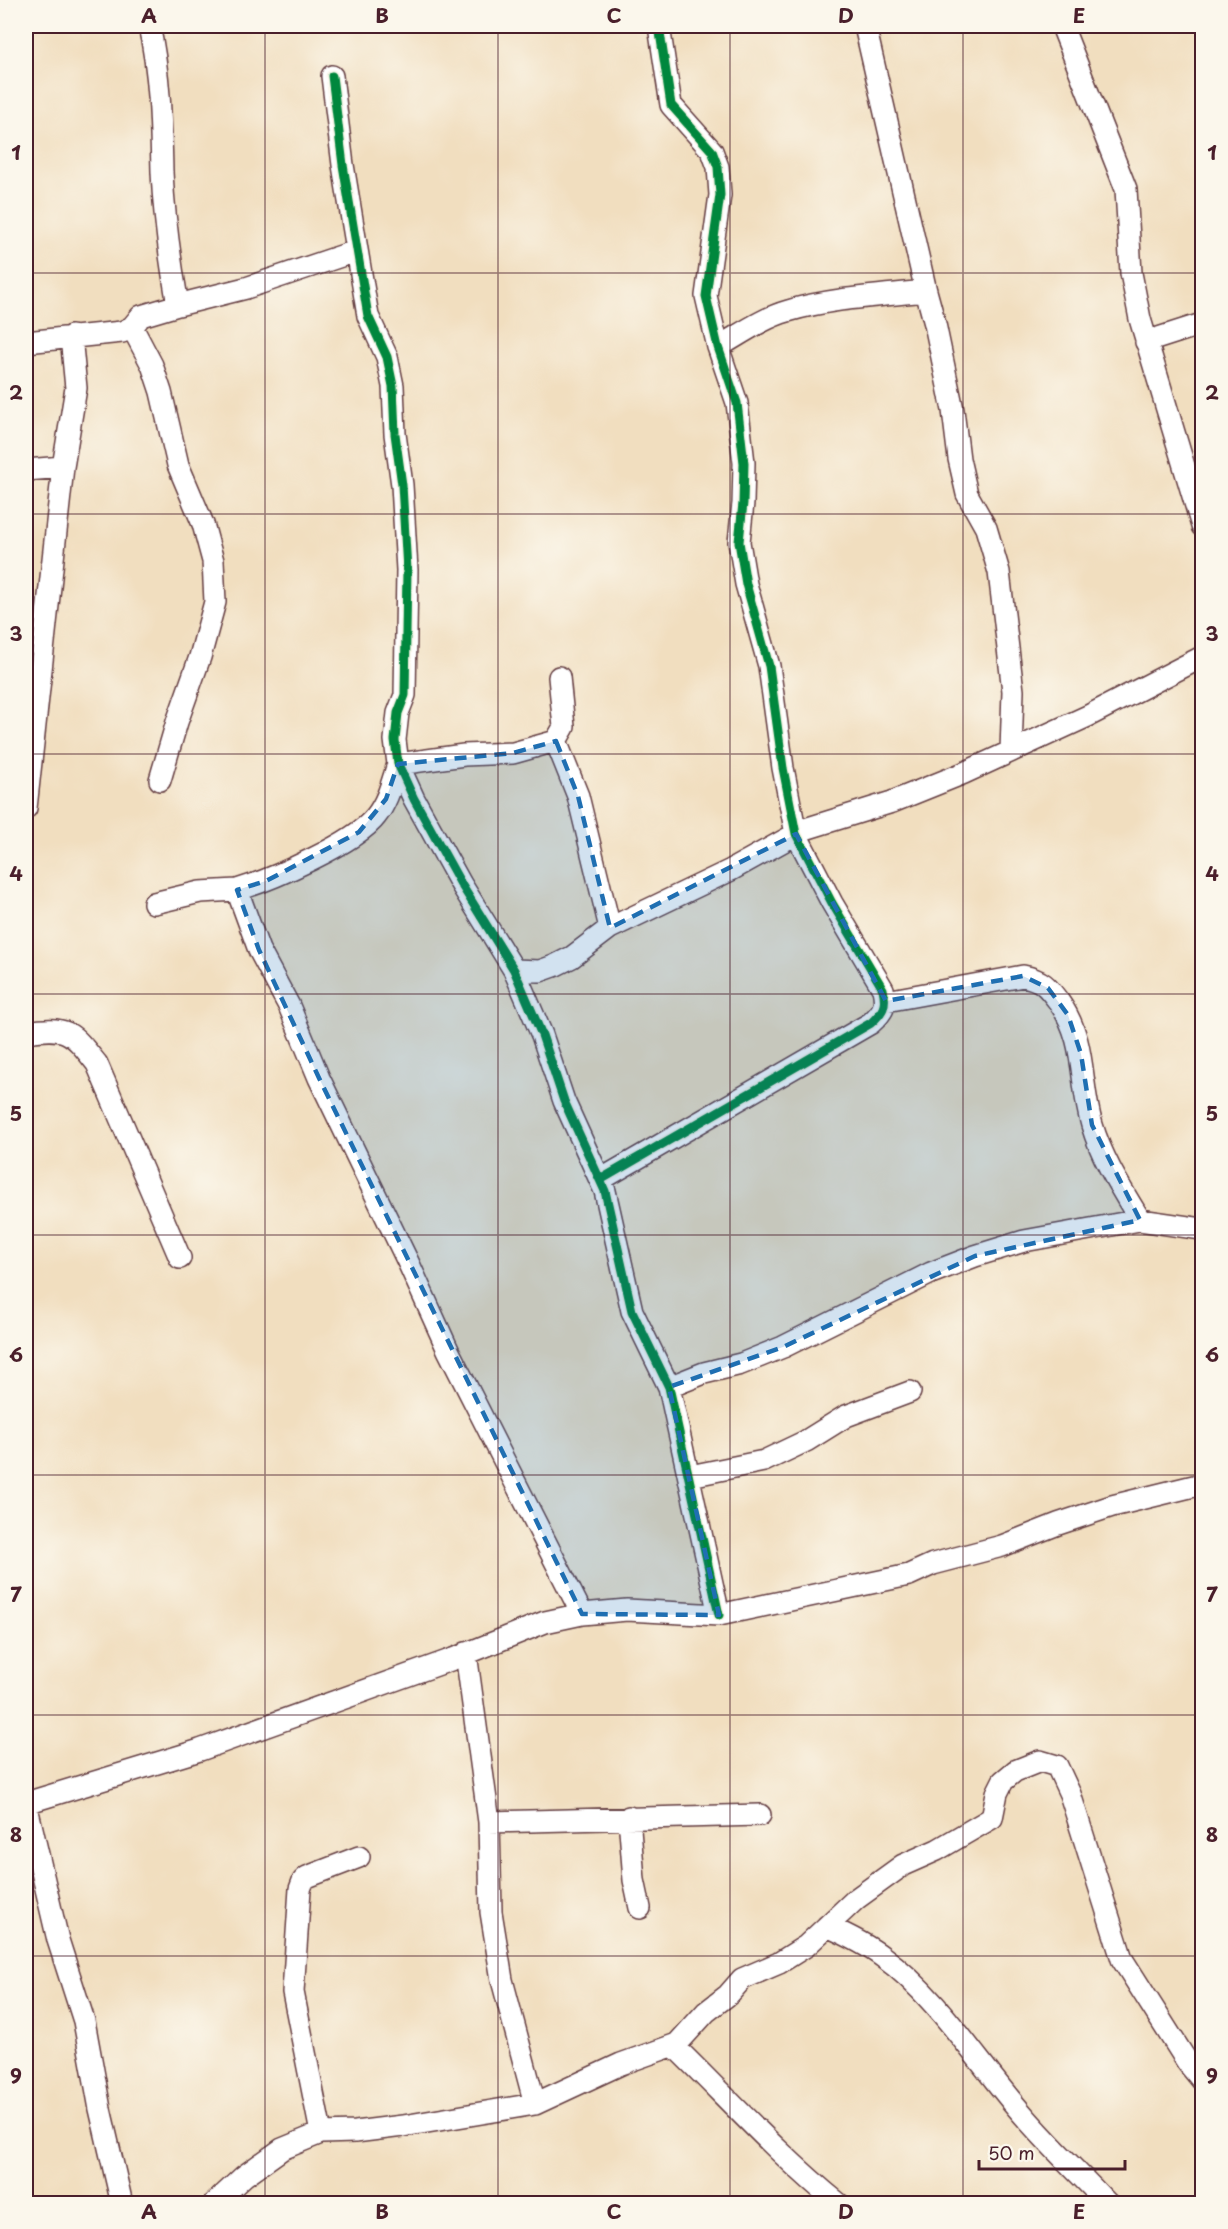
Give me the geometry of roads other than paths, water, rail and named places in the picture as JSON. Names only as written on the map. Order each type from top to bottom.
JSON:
[{"type":"street","points":[[149,26],[159,86],[166,235],[178,304]]},
{"type":"street","points":[[600,1180],[871,1023],[883,1013],[886,1001],[883,989],[832,903],[796,834],[783,768],[769,666],[746,584],[739,542],[744,463],[737,403],[718,347],[706,297],[720,195],[718,167],[712,152],[671,105],[659,26]]},
{"type":"street","points":[[865,26],[935,324],[953,410],[959,459],[967,495],[986,528],[999,572],[1013,692],[1011,751]]},
{"type":"street","points":[[1062,26],[1126,189],[1131,273],[1146,342],[1203,526]]},
{"type":"street","points":[[332,76],[343,165],[368,316],[387,357],[393,386],[407,570],[405,695],[398,713],[395,740],[398,764],[414,799],[460,884],[514,970],[542,1035],[564,1101],[600,1180],[607,1201],[632,1311],[669,1386],[719,1615]]},
{"type":"street","points":[[26,342],[122,332],[132,327],[141,316],[178,304],[246,288],[356,251]]},
{"type":"street","points":[[718,347],[762,321],[788,311],[826,303],[926,291]]},
{"type":"street","points":[[1146,342],[1203,324]]},
{"type":"street","points":[[132,327],[152,365],[161,392],[178,465],[203,524],[213,561],[215,602],[160,780]]},
{"type":"street","points":[[26,808],[63,467],[76,388],[71,336]]},
{"type":"street","points":[[26,470],[63,467]]},
{"type":"street","points":[[514,970],[540,971],[554,966],[572,957],[610,928],[731,870],[805,829],[910,795],[1096,712],[1203,657]]},
{"type":"street","points":[[398,764],[464,755],[513,753],[556,741],[564,727],[559,676]]},
{"type":"street","points":[[556,741],[578,796],[610,928]]},
{"type":"street","points":[[154,903],[200,892],[237,890],[266,881],[359,832],[376,817],[398,764]]},
{"type":"street","points":[[237,890],[259,950],[289,1006],[319,1078],[448,1350],[582,1614]]},
{"type":"street","points":[[886,1001],[1023,976],[1037,979],[1048,988],[1068,1015],[1081,1054],[1092,1125],[1114,1176],[1140,1220]]},
{"type":"street","points":[[26,1032],[52,1028],[75,1037],[97,1064],[180,1258]]},
{"type":"street","points":[[669,1386],[704,1373],[741,1364],[783,1347],[931,1273],[1024,1241],[1140,1220],[1203,1229]]},
{"type":"street","points":[[690,1476],[764,1461],[806,1441],[846,1416],[910,1392]]},
{"type":"street","points":[[122,2204],[100,2109],[84,2020],[51,1914],[26,1803],[200,1750],[544,1623],[582,1614],[627,1610],[719,1615],[909,1575],[933,1564],[1002,1546],[1112,1506],[1203,1484]]},
{"type":"street","points":[[466,1653],[489,1822],[491,1912],[502,1980],[535,2103]]},
{"type":"street","points":[[214,2204],[244,2176],[282,2149],[321,2133],[355,2132],[403,2126],[535,2103],[621,2064],[677,2044],[706,2012],[728,1995],[742,1979],[779,1963],[806,1946],[856,1899],[903,1865],[937,1850],[992,1818],[997,1793],[1003,1781],[1015,1771],[1040,1761],[1057,1766],[1070,1794],[1122,1959],[1188,2063],[1203,2080]]},
{"type":"street","points":[[489,1822],[760,1815]]},
{"type":"street","points":[[628,1817],[633,1880],[640,1908]]},
{"type":"street","points":[[321,2133],[293,1992],[300,1889],[307,1877],[359,1857]]},
{"type":"street","points":[[827,1926],[856,1939],[886,1958],[917,1987],[1026,2118],[1108,2204]]},
{"type":"street","points":[[677,2044],[678,2050],[732,2104],[814,2184],[839,2204]]}]
